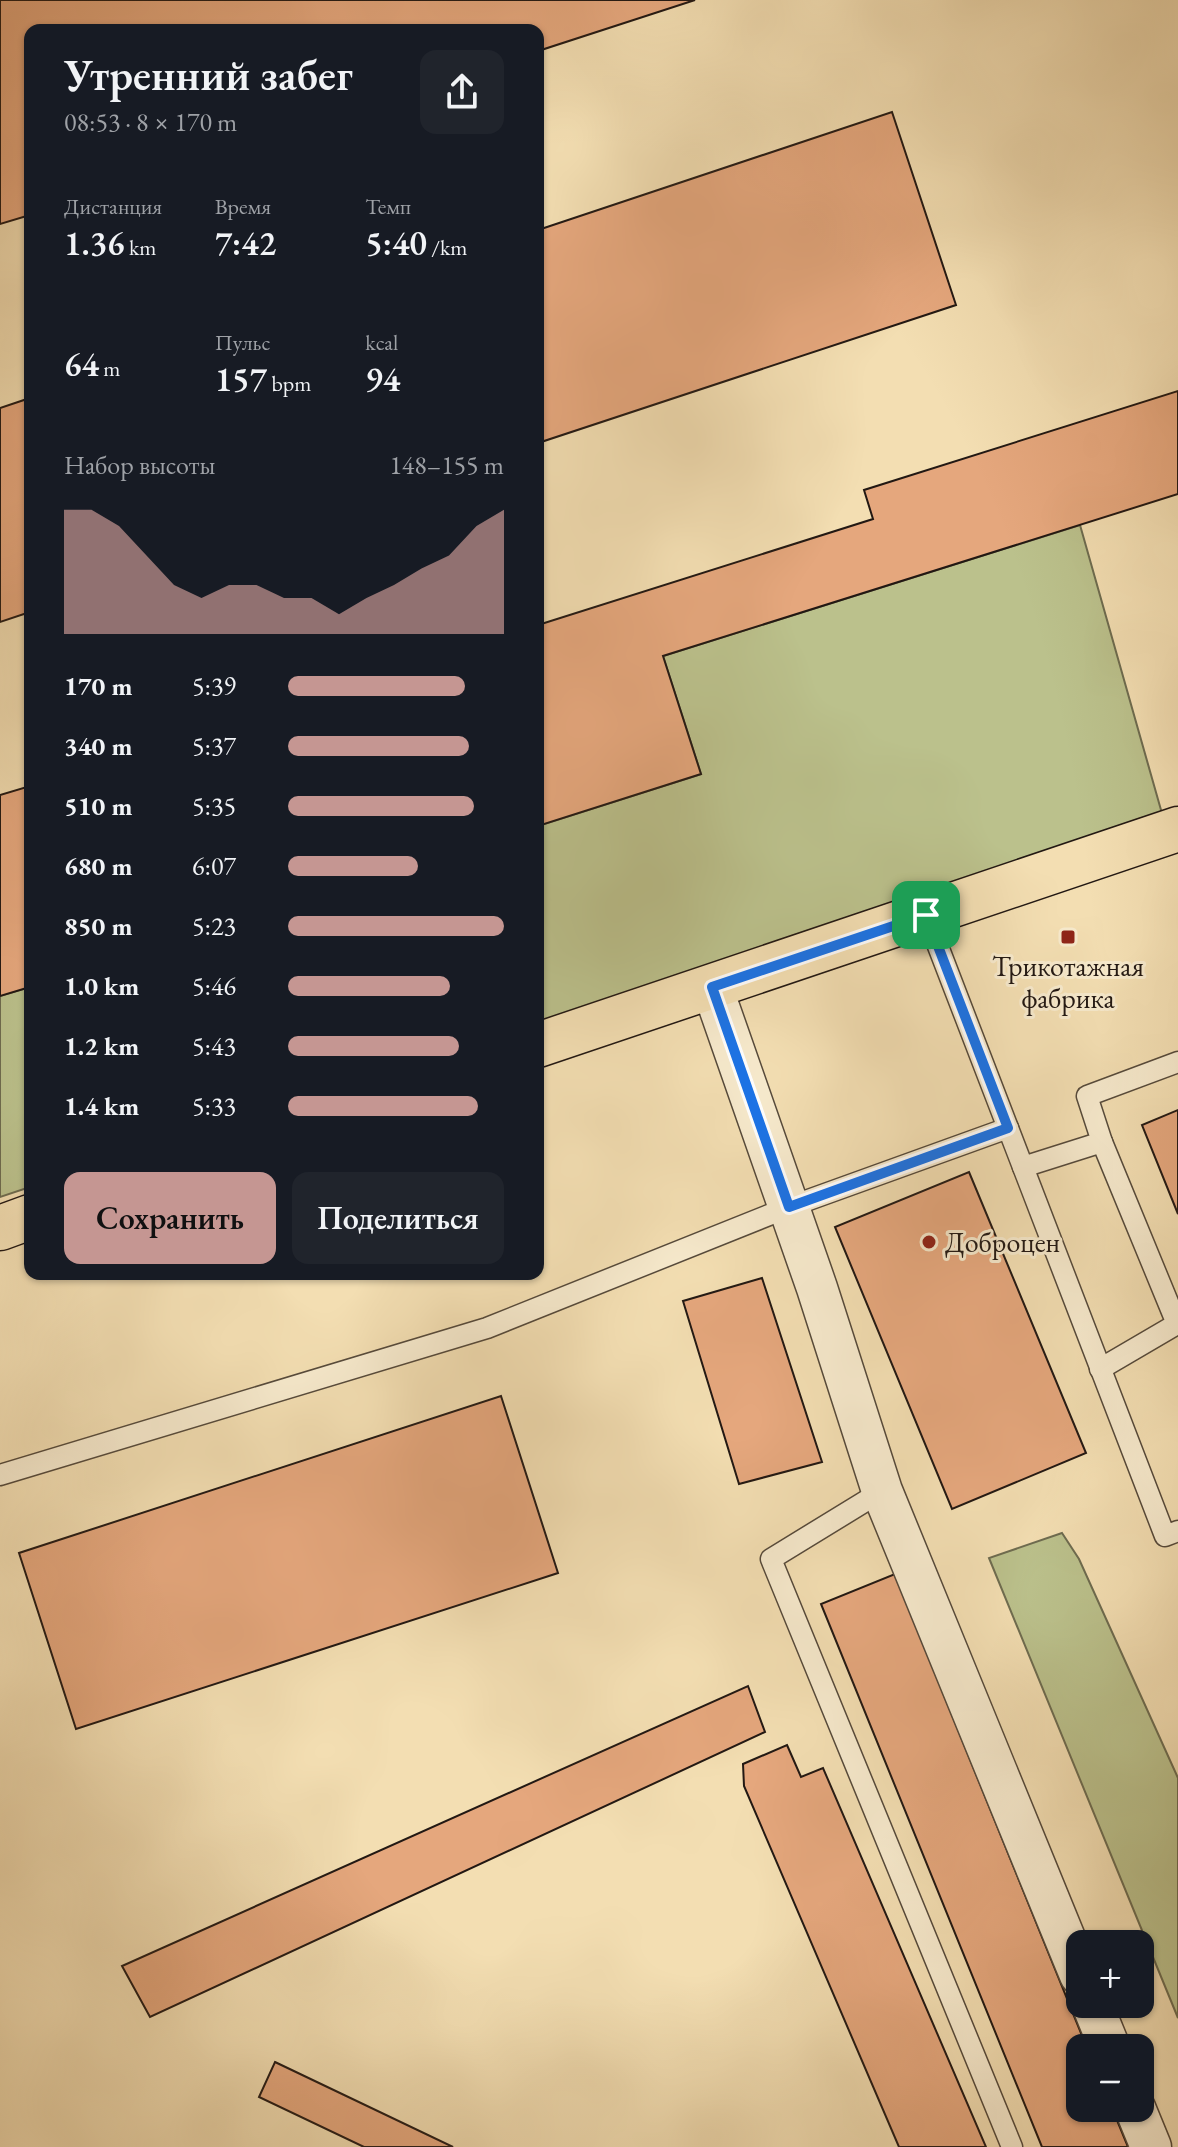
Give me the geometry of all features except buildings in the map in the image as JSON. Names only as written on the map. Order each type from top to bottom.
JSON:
[{"type":"main road","points":[[544,1043],[1178,829]]},
{"type":"main road","points":[[0,1228],[24,1219]]},
{"type":"street","points":[[712,987],[789,1207],[882,1491],[1066,1941]]},
{"type":"street","points":[[1141,2122],[1151,2147]]},
{"type":"lane","points":[[926,915],[1165,1536],[1178,1531]]},
{"type":"lane","points":[[1100,1369],[1177,1324],[1102,1142],[1087,1096],[1178,1062]]},
{"type":"lane","points":[[0,1475],[487,1328],[789,1207],[1008,1128]]},
{"type":"lane","points":[[1023,1167],[1102,1142]]},
{"type":"lane","points":[[882,1491],[771,1559],[1012,2147]]},
{"type":"green space","points":[[1080,525],[1165,824],[544,1022],[544,824],[701,774],[663,656]]},
{"type":"green space","points":[[24,989],[24,1189],[0,1197],[0,996]]},
{"type":"green space","points":[[1062,1533],[1079,1559],[1178,1778],[1178,2018],[1154,1960],[1154,1930],[1142,1930],[989,1558]]},
{"type":"place","name":"Трикотажная фабрика","points":[[1068,937]]},
{"type":"place","name":"Доброцен","points":[[929,1242]]},
{"type":"route","points":[[926,915],[1008,1128],[789,1207],[712,987],[926,915]]}]
